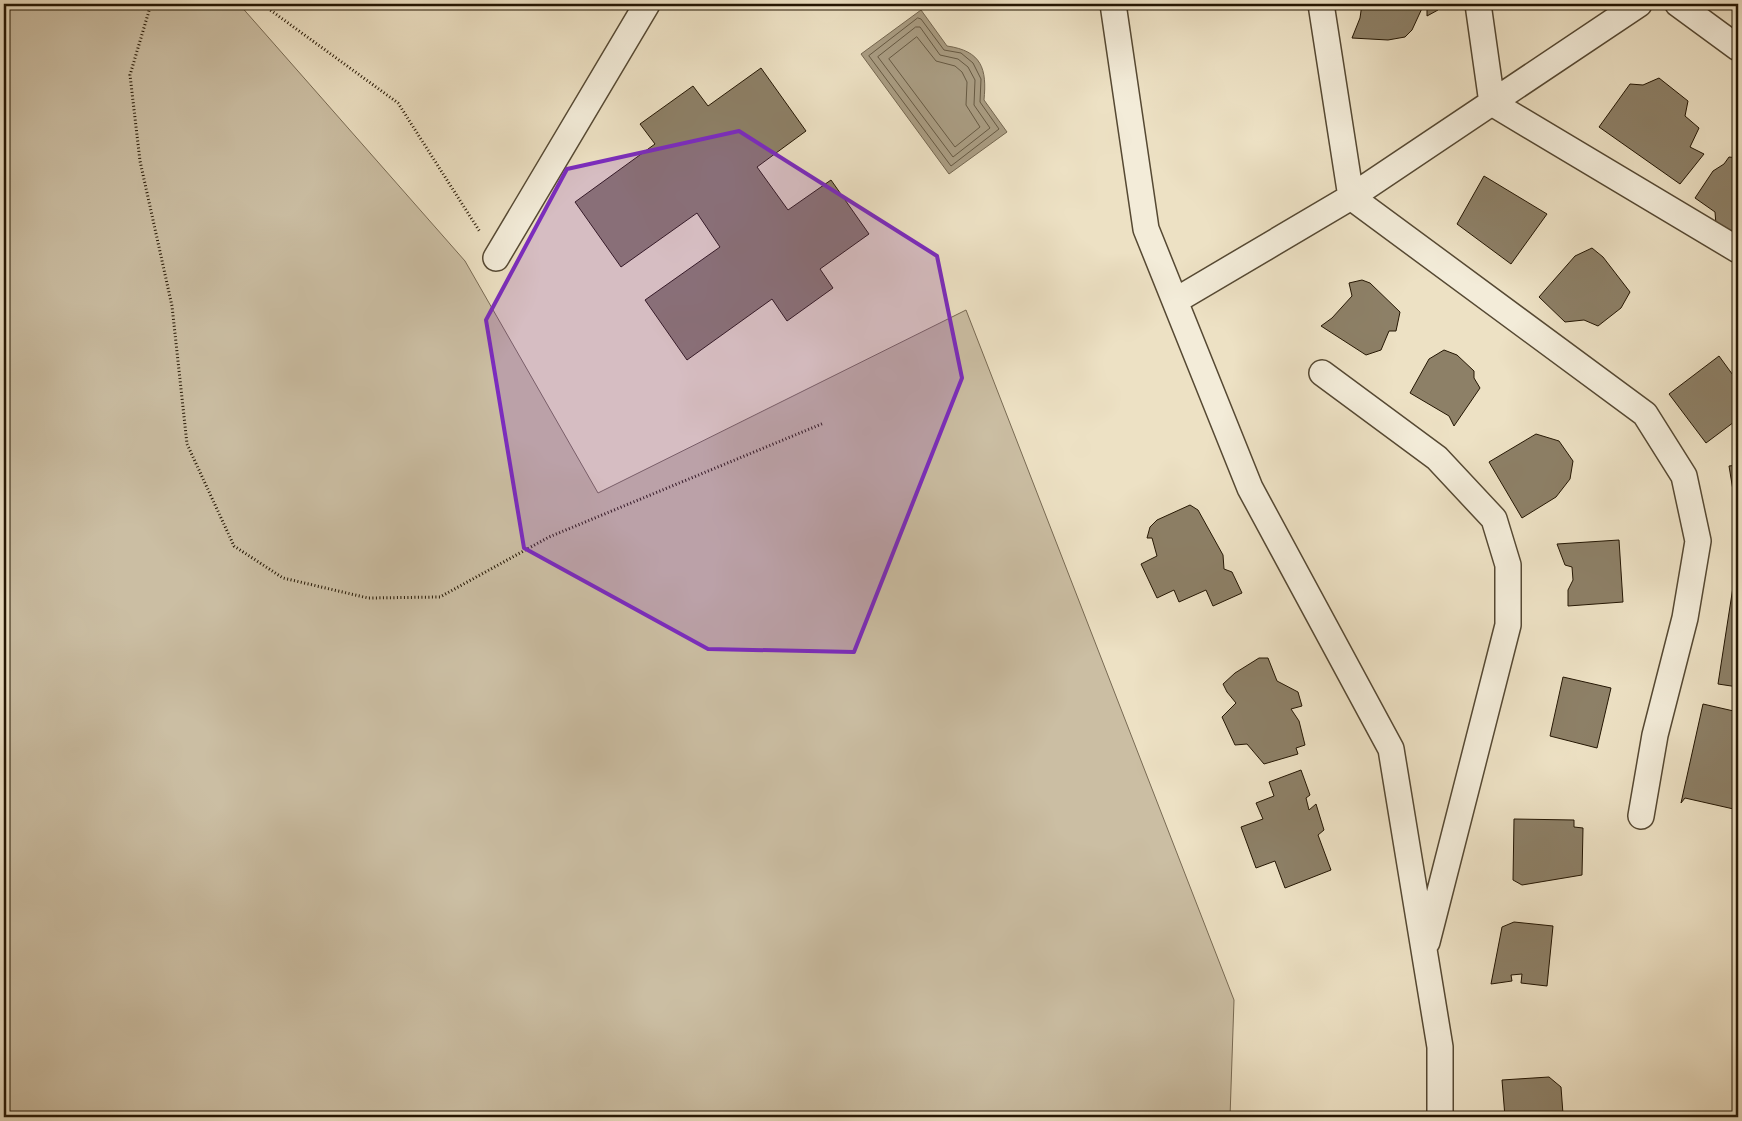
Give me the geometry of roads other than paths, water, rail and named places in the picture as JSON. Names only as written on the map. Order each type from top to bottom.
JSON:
[{"type":"street","points":[[496,258],[647,4]]},
{"type":"street","points":[[1113,4],[1146,229],[1250,488],[1391,749],[1440,1047],[1440,1117]]},
{"type":"street","points":[[1321,4],[1351,197],[1645,414],[1684,476],[1698,541],[1685,618],[1655,735],[1641,816]]},
{"type":"street","points":[[1478,4],[1492,102]]},
{"type":"street","points":[[1175,301],[1351,197],[1639,4]]},
{"type":"street","points":[[1678,4],[1738,48]]},
{"type":"street","points":[[1492,102],[1738,250]]},
{"type":"street","points":[[1322,373],[1437,458],[1494,519],[1508,565],[1508,625],[1425,953]]},
{"type":"water","points":[[921,10],[947,46],[968,52],[980,63],[984,79],[984,100],[1007,132],[949,174],[861,54]]}]
